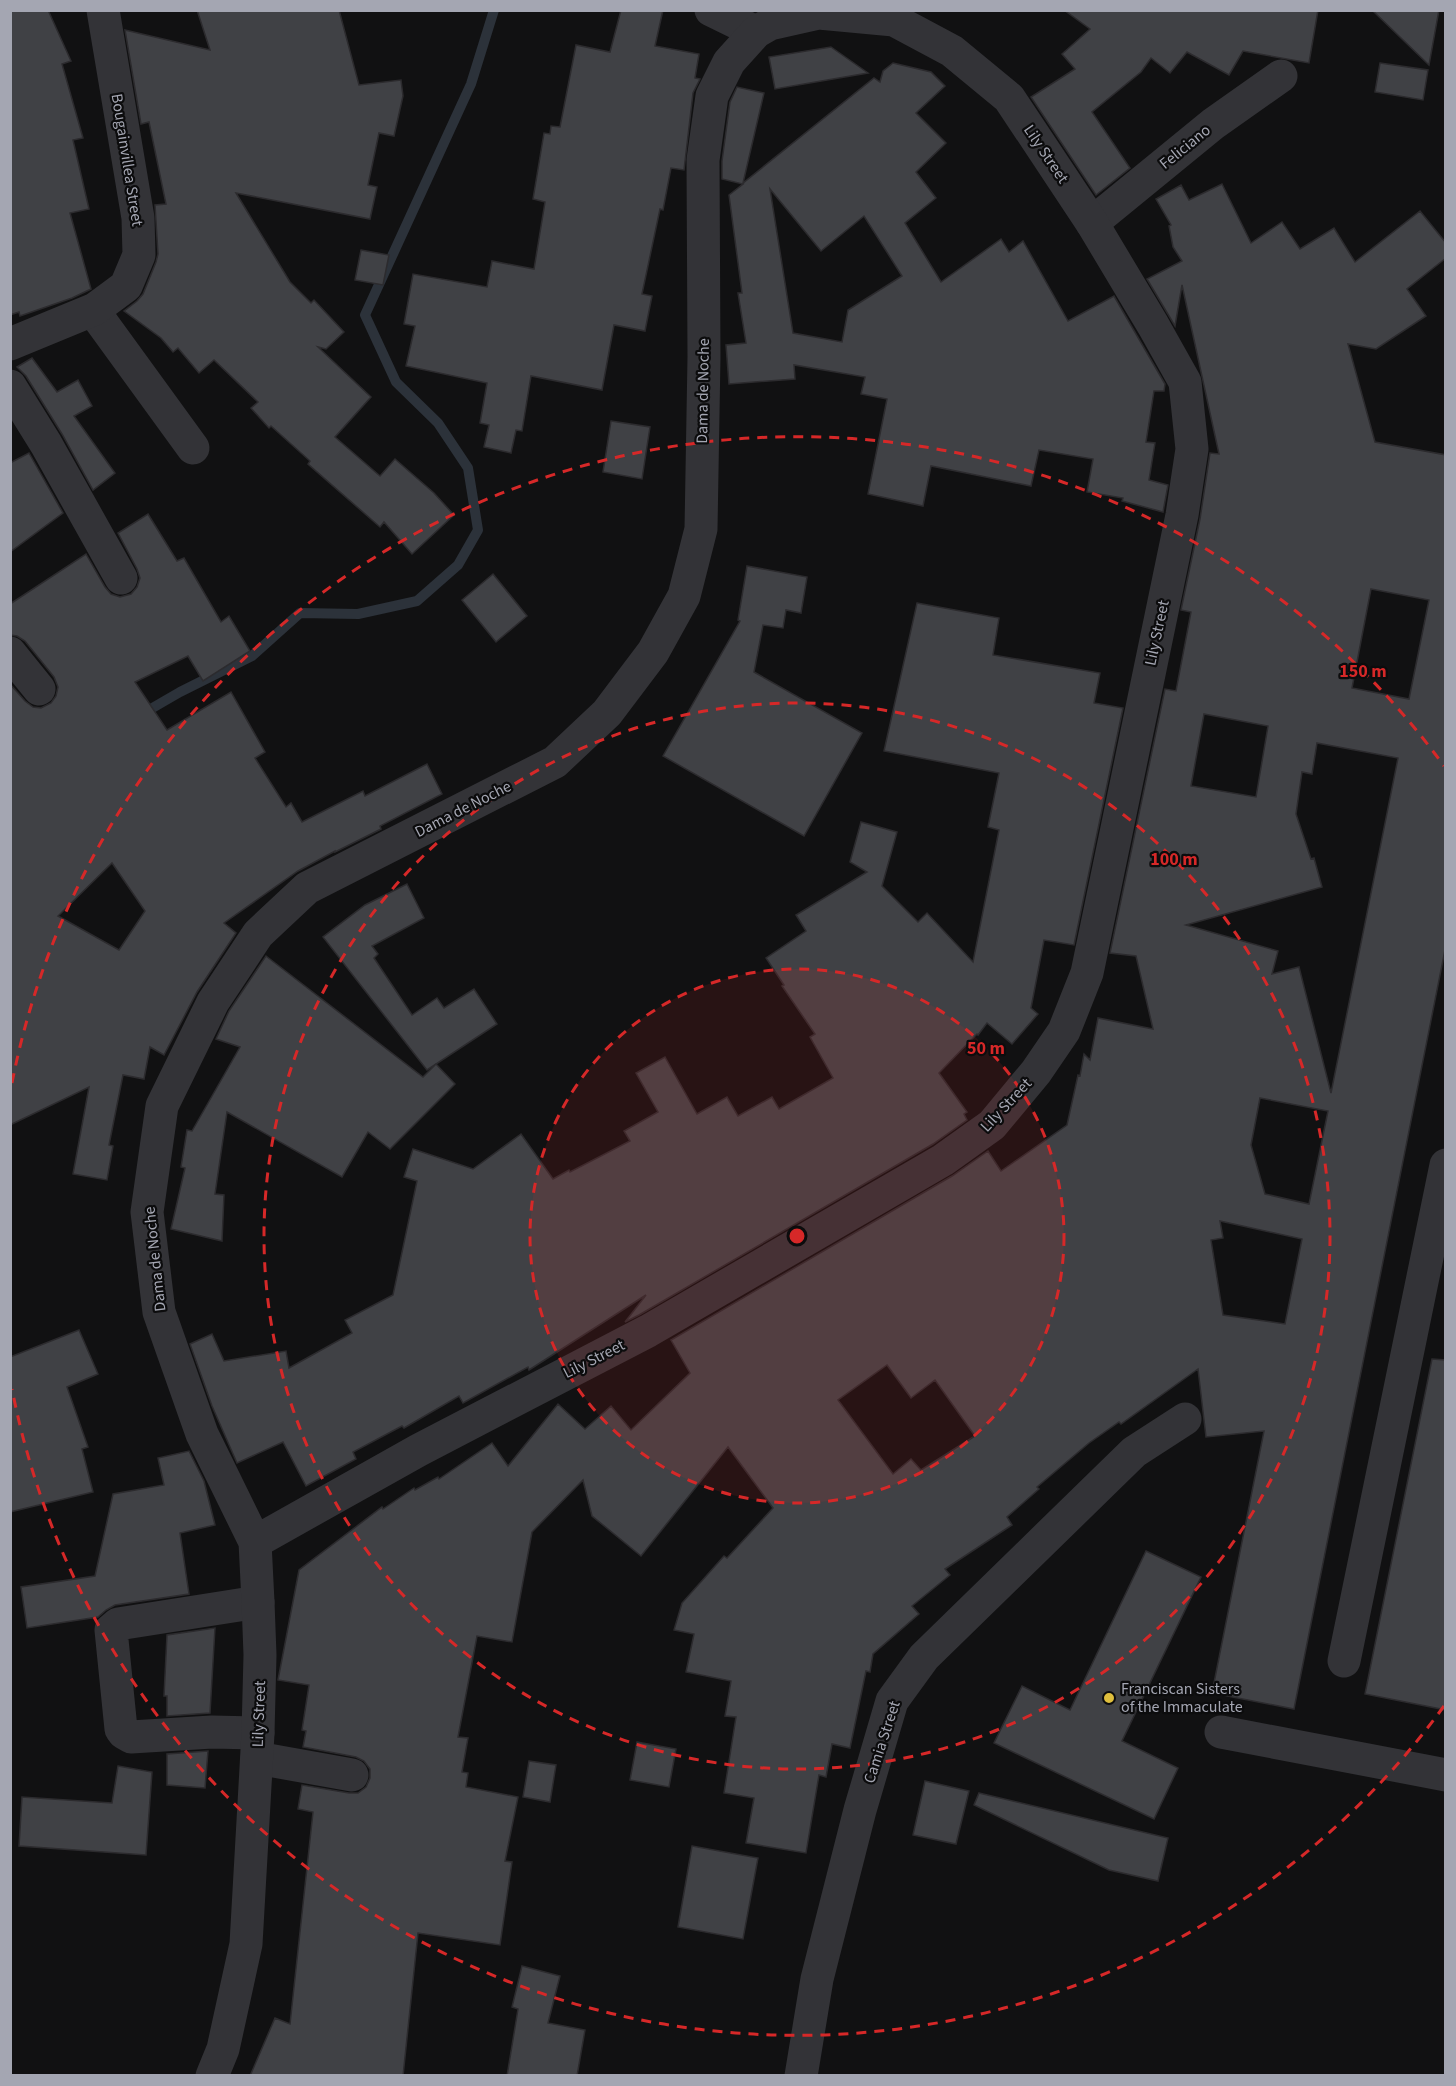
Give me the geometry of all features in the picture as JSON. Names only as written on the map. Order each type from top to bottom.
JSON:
[{"type":"street","name":"Bougainvillea Street","points":[[10,344],[95,309],[126,286],[138,255],[138,218],[103,10]]},
{"type":"street","points":[[711,10],[756,32]]},
{"type":"street","name":"Lily Street","points":[[213,2076],[223,2049],[246,1944],[258,1746],[260,1654],[255,1542],[418,1450],[648,1331],[943,1160],[992,1125],[1036,1071],[1064,1030],[1087,973],[1182,515],[1192,449],[1185,382],[1092,223],[1009,98],[952,51],[894,20],[819,13],[770,24],[756,32]]},
{"type":"street","name":"Dama de Noche","points":[[255,1542],[202,1434],[159,1312],[147,1212],[162,1106],[213,1002],[258,934],[307,888],[555,762],[607,713],[652,652],[684,596],[701,529],[704,149],[712,96],[729,62],[756,32]]},
{"type":"street","name":"Feliciano","points":[[1092,223],[1213,124],[1281,76]]},
{"type":"street","points":[[95,309],[100,320],[193,448]]},
{"type":"street","points":[[10,386],[46,444],[121,578]]},
{"type":"street","points":[[10,653],[39,688]]},
{"type":"street","points":[[1344,1661],[1446,1165]]},
{"type":"street","name":"Camia Street","points":[[801,2076],[817,1979],[860,1810],[892,1701],[924,1657],[1134,1452],[1185,1419]]},
{"type":"street","points":[[258,1602],[118,1624],[111,1630],[121,1729],[131,1737],[212,1732],[352,1775]]},
{"type":"street","points":[[1221,1732],[1446,1775]]},
{"type":"building","points":[[10,10],[48,10],[71,61],[62,64],[83,138],[73,140],[89,209],[70,213],[91,289],[20,316],[19,312],[10,315]]},
{"type":"building","points":[[197,10],[339,10],[359,85],[401,80],[403,96],[394,136],[379,133],[368,185],[377,187],[370,219],[236,193],[290,282],[311,303],[314,300],[344,332],[326,349],[318,347],[371,397],[335,437],[380,476],[395,459],[434,493],[454,515],[412,554],[384,522],[380,527],[308,464],[310,461],[271,426],[269,428],[251,408],[258,402],[214,360],[199,373],[178,348],[173,352],[161,338],[124,311],[143,294],[156,262],[158,254],[155,205],[166,204],[149,122],[141,124],[125,30],[210,50]]},
{"type":"building","points":[[621,10],[663,10],[655,46],[699,54],[695,78],[700,79],[693,93],[684,170],[671,168],[642,294],[652,296],[645,331],[614,325],[602,390],[531,376],[522,431],[516,430],[511,453],[484,447],[489,425],[480,423],[487,383],[406,366],[415,326],[404,324],[413,274],[487,287],[492,261],[534,269],[545,202],[533,199],[544,133],[550,134],[551,126],[560,127],[576,45],[610,52]]},
{"type":"building","points":[[1064,10],[1318,10],[1309,63],[1243,51],[1229,75],[1187,52],[1170,73],[1151,58],[1141,72],[1092,112],[1130,168],[1096,195],[1031,97],[1075,69],[1062,54],[1090,29]]},
{"type":"building","points":[[1372,10],[1439,10],[1429,65]]},
{"type":"building","points":[[831,47],[868,73],[775,89],[769,57]]},
{"type":"building","points":[[893,63],[931,72],[945,86],[916,113],[946,143],[916,172],[936,198],[905,223],[941,282],[1001,239],[1009,252],[1023,241],[1068,321],[1114,296],[1165,384],[1164,391],[1154,391],[1146,442],[1155,443],[1149,480],[1168,485],[1163,512],[1122,501],[1123,498],[1087,492],[1093,459],[1039,450],[1031,486],[931,466],[923,506],[868,494],[887,399],[861,394],[865,377],[794,365],[795,379],[729,384],[726,345],[746,343],[738,293],[742,293],[729,195],[743,184],[722,179],[722,161],[730,102],[737,87],[764,93],[743,183],[874,78],[880,82],[883,71]],"holes":[[[770,189],[821,251],[864,216],[902,276],[848,310],[842,342],[793,333]]]},
{"type":"building","points":[[1380,63],[1428,70],[1423,100],[1375,92]]},
{"type":"building","points":[[1222,184],[1251,243],[1282,222],[1300,249],[1334,228],[1355,262],[1420,211],[1446,243],[1446,258],[1407,289],[1426,316],[1376,349],[1348,344],[1375,442],[1446,455],[1446,945],[1294,1709],[1212,1693],[1264,1431],[1206,1437],[1198,1369],[1121,1424],[1119,1422],[1089,1443],[1037,1487],[1039,1489],[1007,1517],[1012,1525],[945,1569],[950,1575],[912,1606],[919,1614],[873,1654],[870,1672],[866,1671],[850,1748],[832,1744],[826,1777],[819,1775],[806,1853],[746,1843],[754,1798],[724,1793],[736,1717],[725,1716],[731,1681],[686,1672],[694,1634],[674,1630],[682,1603],[724,1556],[727,1558],[773,1508],[728,1447],[641,1556],[592,1516],[583,1480],[532,1532],[512,1642],[477,1636],[458,1737],[468,1738],[462,1772],[468,1773],[466,1787],[518,1797],[505,1861],[512,1862],[500,1945],[418,1933],[403,2076],[250,2076],[275,2018],[290,2024],[313,1812],[298,1809],[302,1785],[358,1793],[366,1787],[370,1778],[370,1769],[364,1761],[356,1757],[303,1747],[306,1731],[302,1730],[309,1685],[278,1680],[299,1570],[382,1507],[383,1509],[414,1488],[415,1490],[438,1477],[439,1479],[492,1443],[508,1466],[558,1404],[585,1429],[611,1406],[631,1430],[690,1373],[671,1340],[952,1176],[988,1151],[1001,1171],[1067,1125],[1084,1054],[1090,1060],[1098,1018],[1153,1029],[1136,956],[1110,953],[1165,689],[1176,691],[1191,612],[1181,610],[1200,519],[1210,453],[1219,454],[1182,285],[1175,326],[1147,279],[1182,261],[1173,247],[1169,226],[1171,225],[1156,199],[1181,185],[1189,200]],"holes":[[[1371,589],[1429,600],[1409,699],[1352,688]],[[1204,714],[1268,726],[1256,797],[1191,786]],[[1317,743],[1398,758],[1331,1093],[1299,967],[1272,974],[1278,951],[1186,925],[1322,887],[1314,858],[1311,859],[1296,814],[1302,772],[1312,774]],[[1260,1098],[1328,1111],[1309,1204],[1265,1194],[1251,1145]],[[1220,1221],[1302,1239],[1285,1324],[1223,1315],[1211,1240],[1223,1238]],[[887,1365],[911,1398],[935,1380],[975,1436],[921,1470],[911,1459],[893,1474],[838,1400]]]},
{"type":"building","points":[[361,250],[389,255],[383,285],[355,280]]},
{"type":"building","points":[[32,358],[57,392],[78,380],[92,406],[74,416],[115,473],[93,490],[62,434],[26,376],[17,367]]},
{"type":"building","points":[[611,421],[650,427],[642,479],[603,472]]},
{"type":"building","points":[[29,453],[63,513],[10,552],[10,463]]},
{"type":"building","points":[[148,514],[177,561],[184,558],[221,622],[229,616],[250,651],[203,681],[188,656],[135,682],[167,730],[231,692],[265,752],[255,758],[286,807],[291,803],[302,822],[363,791],[365,796],[427,764],[442,794],[380,826],[381,829],[298,871],[224,923],[236,933],[197,992],[164,1055],[150,1047],[144,1079],[123,1075],[109,1145],[113,1146],[107,1180],[73,1174],[89,1087],[10,1125],[10,684],[25,701],[33,707],[41,708],[51,703],[58,687],[54,677],[25,641],[10,635],[10,604],[86,554],[111,594],[120,597],[131,594],[140,578],[118,533]],"holes":[[[112,863],[145,911],[119,950],[58,916]]]},
{"type":"building","points":[[747,566],[807,577],[801,613],[786,610],[783,628],[763,625],[754,672],[862,733],[804,836],[663,756],[740,621],[738,620]]},
{"type":"building","points":[[493,574],[527,616],[496,642],[462,600]]},
{"type":"building","points":[[917,603],[999,618],[993,655],[1100,673],[1094,703],[1123,708],[1074,945],[1044,940],[1031,1008],[1038,1014],[1012,1044],[987,1023],[978,1035],[939,1073],[967,1112],[964,1114],[967,1120],[933,1144],[639,1315],[625,1322],[646,1295],[529,1370],[528,1367],[463,1403],[459,1396],[404,1428],[402,1426],[353,1452],[356,1459],[306,1486],[283,1442],[237,1463],[212,1406],[190,1344],[212,1334],[224,1361],[286,1351],[289,1368],[352,1333],[345,1320],[393,1295],[417,1181],[404,1177],[413,1149],[473,1169],[521,1134],[553,1179],[630,1141],[624,1131],[658,1112],[636,1073],[665,1057],[697,1114],[727,1097],[738,1116],[772,1097],[779,1109],[833,1078],[810,1037],[815,1034],[766,958],[806,931],[796,915],[867,872],[850,862],[861,822],[897,832],[882,886],[918,922],[927,913],[973,962],[999,830],[988,827],[999,773],[884,751]]},
{"type":"building","points":[[407,884],[424,918],[372,946],[378,954],[374,958],[412,1015],[437,998],[444,1008],[474,989],[497,1024],[427,1070],[323,937],[365,905]]},
{"type":"building","points":[[266,956],[423,1077],[436,1064],[455,1084],[390,1149],[368,1132],[342,1177],[227,1112],[215,1194],[224,1195],[222,1241],[171,1229],[185,1168],[181,1167],[187,1130],[192,1131],[240,1047],[216,1039],[229,1011]]},
{"type":"building","points":[[79,1330],[98,1374],[67,1387],[88,1447],[82,1449],[93,1492],[10,1512],[10,1357]]},
{"type":"building","points":[[1432,1359],[1446,1360],[1446,1710],[1365,1694]]},
{"type":"building","points":[[189,1451],[204,1481],[215,1525],[180,1533],[189,1594],[115,1605],[98,1617],[27,1628],[21,1587],[95,1576],[113,1494],[164,1485],[158,1458]]},
{"type":"building","name":"Franciscan Sisters of the Immaculate","points":[[1146,1551],[1201,1577],[1122,1741],[1178,1768],[1154,1819],[994,1743],[1022,1686],[1070,1710]]},
{"type":"building","points":[[215,1628],[210,1713],[167,1716],[167,1696],[164,1696],[167,1635]]},
{"type":"building","points":[[637,1742],[676,1749],[669,1787],[630,1780]]},
{"type":"building","points":[[208,1751],[205,1788],[167,1785],[167,1754]]},
{"type":"building","points":[[529,1761],[556,1765],[550,1802],[523,1797]]},
{"type":"building","points":[[118,1766],[152,1772],[146,1855],[19,1846],[22,1797],[112,1803]]},
{"type":"building","points":[[925,1781],[969,1791],[956,1844],[913,1835]]},
{"type":"building","points":[[979,1793],[1168,1838],[1158,1881],[1109,1870],[974,1805]]},
{"type":"building","points":[[692,1846],[758,1858],[743,1939],[678,1927]]},
{"type":"building","points":[[522,1966],[560,1976],[548,2023],[585,2030],[577,2076],[507,2076],[518,2009],[512,2007]]},
{"type":"waterway","points":[[142,714],[252,656],[300,613],[358,614],[417,601],[458,565],[478,530],[468,468],[438,423],[396,382],[365,315],[471,84],[494,10]]},
{"type":"place","name":"Franciscan Sisters of the Immaculate","points":[[1109,1698]]}]
